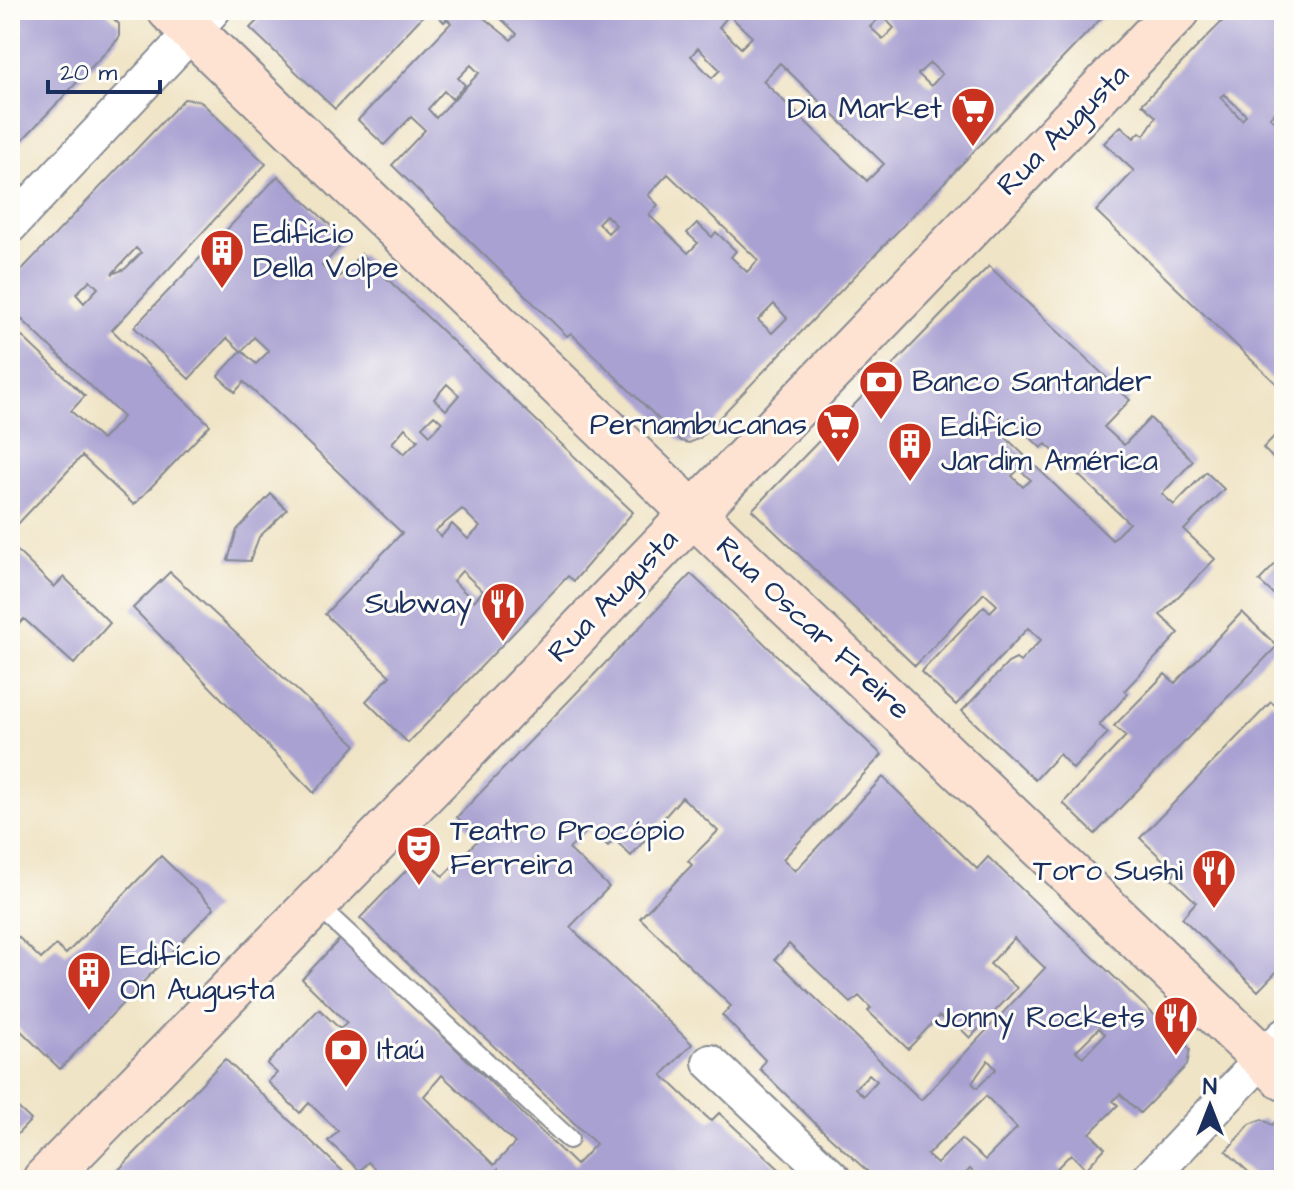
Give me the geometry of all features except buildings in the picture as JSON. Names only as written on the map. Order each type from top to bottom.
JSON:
[{"type":"main road","name":"Rua Augusta","points":[[45,1180],[316,904],[1178,10]]},
{"type":"main road","name":"Rua Oscar Freire","points":[[192,17],[692,515],[1277,1058]]},
{"type":"street","points":[[10,226],[192,17]]},
{"type":"street","points":[[1148,1180],[1277,1058]]},
{"type":"street","points":[[710,1062],[835,1180]]},
{"type":"lane","points":[[316,904],[569,1139]]},
{"type":"place","name":"Dia Market","points":[[973,148]]},
{"type":"place","name":"Edifício Della Volpe","points":[[222,290]]},
{"type":"place","name":"Banco Santander","points":[[881,421]]},
{"type":"place","name":"Pernambucanas","points":[[838,464]]},
{"type":"place","name":"Edifício Jardim América","points":[[910,483]]},
{"type":"place","name":"Subway","points":[[503,643]]},
{"type":"place","name":"Teatro Procópio Ferreira","points":[[419,887]]},
{"type":"place","name":"Toro Sushi","points":[[1214,910]]},
{"type":"place","name":"Edifício On Augusta","points":[[89,1012]]},
{"type":"place","name":"Jonny Rockets","points":[[1176,1057]]},
{"type":"place","name":"Itaú","points":[[346,1089]]}]
